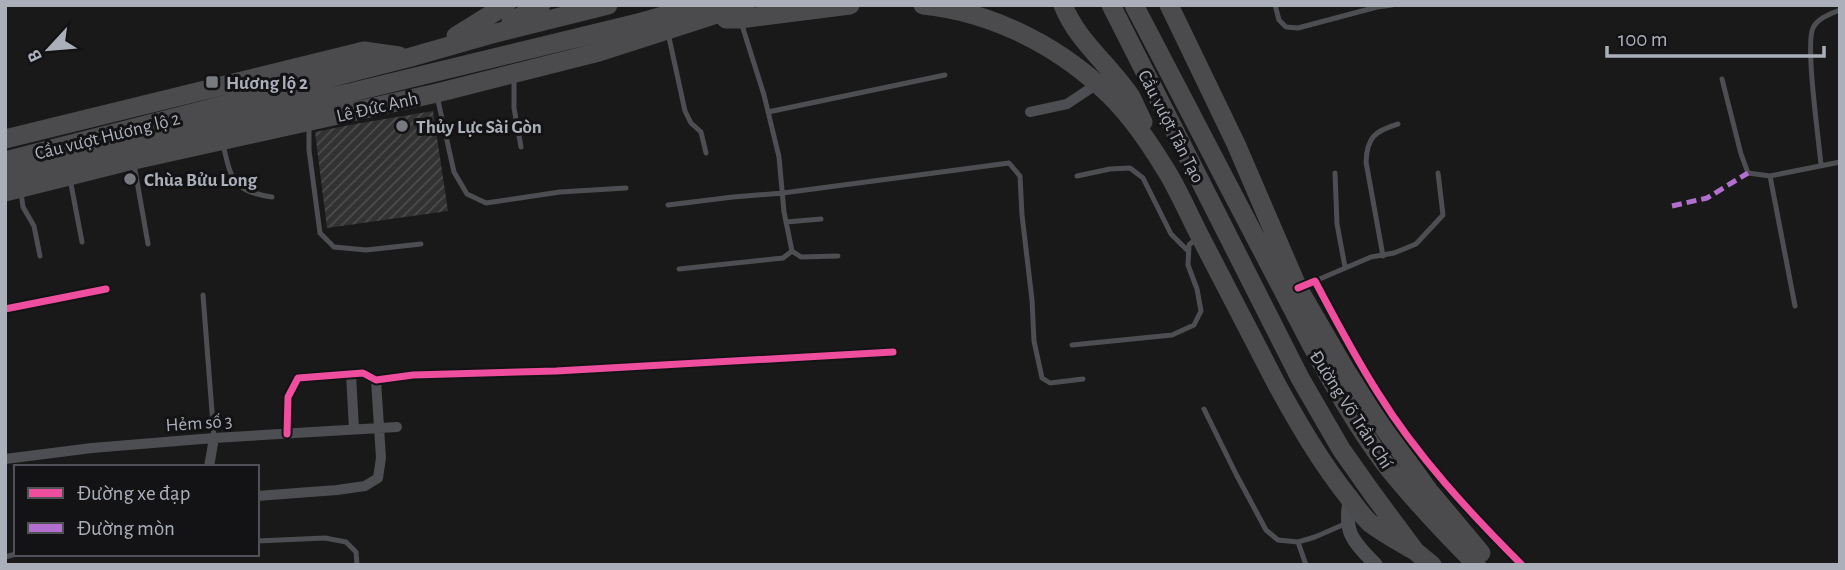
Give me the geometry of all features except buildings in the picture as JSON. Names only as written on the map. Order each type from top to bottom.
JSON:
[{"type":"highway","name":"Lê Đức Anh","points":[[5,139],[364,51],[420,55],[506,5]]},
{"type":"highway","points":[[488,35],[541,5]]},
{"type":"highway","name":"Lê Đức Anh","points":[[205,118],[232,119],[346,84],[420,55],[608,5]]},
{"type":"highway","name":"Lê Đức Anh","points":[[10,186],[70,176],[437,93],[599,52],[633,41],[666,23],[703,12],[850,5]]},
{"type":"highway","points":[[923,5],[941,7],[1003,25],[1061,55],[1097,83],[1125,112],[1165,168]]},
{"type":"highway","points":[[1063,5],[1082,38],[1131,97],[1165,168],[1194,244],[1318,456],[1369,522],[1415,551]]},
{"type":"highway","name":"Cầu vượt Tân Tạo","points":[[1111,5],[1234,247]]},
{"type":"highway","name":"Đường Võ Trần Chí","points":[[1134,5],[1312,346],[1362,430],[1414,498],[1477,565]]},
{"type":"highway","points":[[1169,5],[1307,285],[1345,369],[1429,491],[1490,565]]},
{"type":"highway","name":"Lê Đức Anh","points":[[346,84],[642,22],[666,23]]},
{"type":"highway","points":[[633,41],[642,22]]},
{"type":"highway","name":"Cầu vượt Hương lộ 2","points":[[5,161],[205,118]]},
{"type":"highway","name":"Cầu vượt Hương lộ 2","points":[[10,186],[205,118]]},
{"type":"highway","name":"Đường Võ Trần Chí","points":[[1234,247],[1300,378],[1341,449],[1415,551],[1432,565]]},
{"type":"street","points":[[1030,112],[1067,104],[1097,83]]},
{"type":"street","points":[[1307,285],[1408,437],[1451,490],[1522,565]]},
{"type":"street","points":[[5,309],[106,289]]},
{"type":"street","points":[[287,434],[288,397],[298,378],[363,373],[376,380],[413,374],[556,371],[893,352]]},
{"type":"street","points":[[351,374],[354,429]]},
{"type":"street","points":[[259,496],[365,486],[378,478],[381,458],[376,380]]},
{"type":"street","name":"Hẻm số 3","points":[[5,459],[92,448],[214,438],[397,427]]},
{"type":"street","points":[[209,465],[214,438]]},
{"type":"street","points":[[1350,499],[1347,515],[1349,530],[1359,547],[1376,565]]},
{"type":"lane","points":[[1275,5],[1279,20],[1286,27],[1298,28],[1392,5]]},
{"type":"lane","points":[[740,9],[779,157],[792,251],[801,257],[838,256]]},
{"type":"lane","points":[[1821,165],[1811,35],[1814,26],[1822,18],[1840,10]]},
{"type":"lane","points":[[666,23],[685,111],[691,123],[701,132],[706,153]]},
{"type":"lane","points":[[513,73],[514,108],[521,146]]},
{"type":"lane","points":[[768,112],[945,75]]},
{"type":"lane","points":[[1722,79],[1748,173],[1770,176],[1840,162]]},
{"type":"lane","points":[[437,93],[454,172],[467,194],[486,203],[560,192],[626,188]]},
{"type":"lane","points":[[309,122],[309,150],[320,233],[334,247],[366,250],[421,244]]},
{"type":"lane","points":[[1383,256],[1366,162],[1367,148],[1381,129],[1398,124]]},
{"type":"lane","points":[[222,141],[236,185],[252,194],[272,197]]},
{"type":"lane","points":[[134,160],[148,244]]},
{"type":"lane","points":[[668,205],[783,193],[1009,163],[1020,176],[1021,215],[1032,300],[1034,341],[1042,378],[1050,383],[1083,379]]},
{"type":"lane","points":[[1072,345],[1172,335],[1194,325],[1202,311],[1188,265],[1194,244],[1171,234],[1143,178],[1130,169],[1110,169],[1077,176]]},
{"type":"lane","points":[[1335,173],[1337,224],[1345,267]]},
{"type":"lane","points":[[1307,285],[1371,257],[1394,253],[1416,244],[1443,215],[1438,173]]},
{"type":"lane","points":[[70,176],[82,242]]},
{"type":"lane","points":[[1770,176],[1795,306]]},
{"type":"lane","points":[[10,186],[34,226],[40,256]]},
{"type":"lane","points":[[786,222],[821,219]]},
{"type":"lane","points":[[679,269],[783,258],[792,251]]},
{"type":"lane","points":[[203,295],[214,438]]},
{"type":"lane","points":[[1204,409],[1266,530],[1278,540],[1298,542],[1347,523]]},
{"type":"lane","points":[[259,541],[325,538],[346,542],[356,552],[357,565]]},
{"type":"lane","points":[[1298,542],[1306,565]]},
{"type":"marked path","points":[[1672,206],[1707,198],[1748,173]]},
{"type":"cycle path","points":[[1298,288],[1315,281],[1361,366],[1393,416],[1464,504],[1522,565]]},
{"type":"cycle path","points":[[5,309],[106,289]]},
{"type":"cycle path","points":[[287,434],[288,397],[298,378],[363,373],[376,380],[413,375],[556,371],[893,352]]},
{"type":"place","name":"Hương lộ 2","points":[[212,82]]},
{"type":"place","name":"Thủy Lực Sài Gòn","points":[[402,126]]},
{"type":"place","name":"Chùa Bửu Long","points":[[130,179]]}]
